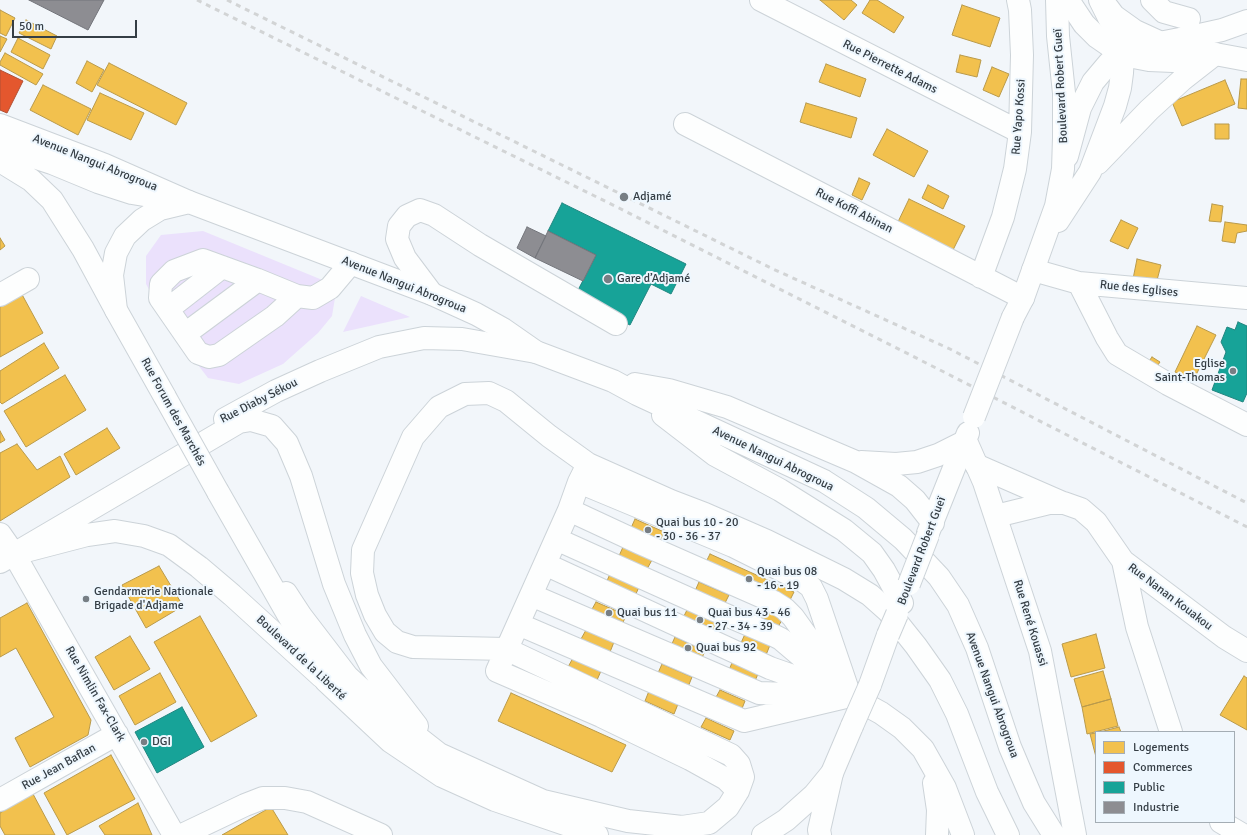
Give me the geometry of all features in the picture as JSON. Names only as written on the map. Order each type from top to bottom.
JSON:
[{"type":"main road","name":"Rue Pierrette Adams","points":[[761,0],[1020,132]]},
{"type":"main road","name":"Rue Yapo Kossi","points":[[981,277],[1003,217],[1015,169],[1020,132],[1022,55],[1020,10],[1018,0]]},
{"type":"main road","name":"Boulevard Robert Gueï","points":[[763,835],[786,820],[814,795],[832,773],[870,685],[888,635],[1044,242],[1056,206],[1063,169],[1064,93],[1058,36],[1057,0]]},
{"type":"main road","name":"Boulevard Robert Gueï","points":[[1068,0],[1084,24],[1097,37],[1123,55]]},
{"type":"main road","name":"Boulevard Robert Gueï","points":[[1044,242],[1090,172],[1115,106],[1122,73],[1123,55],[1116,32],[1101,0]]},
{"type":"main road","points":[[1101,0],[1114,16],[1130,28],[1159,42]]},
{"type":"main road","points":[[1152,0],[1164,12],[1189,19]]},
{"type":"main road","points":[[1063,169],[1080,108],[1093,82],[1109,63],[1138,47],[1159,42],[1177,41],[1222,30],[1247,21]]},
{"type":"main road","points":[[1090,172],[1149,110],[1183,79],[1247,30]]},
{"type":"main road","points":[[1123,55],[1149,60],[1173,61],[1196,55],[1215,54],[1247,60]]},
{"type":"main road","name":"Rue Koffi Abinan","points":[[685,124],[1023,298]]},
{"type":"main road","name":"Avenue Nangui Abrogroua","points":[[0,125],[105,164],[189,202],[432,294],[489,322],[536,352],[613,381],[637,394],[824,481],[866,508],[903,539],[939,577],[958,605],[977,648],[1020,773],[1034,803],[1054,835]]},
{"type":"main road","name":"Avenue Nangui Abrogroua","points":[[1,151],[52,163],[98,182],[132,193],[189,202]]},
{"type":"main road","name":"Rue Forum des Marchés","points":[[1,151],[52,200],[83,249],[220,496],[326,681]]},
{"type":"main road","points":[[116,310],[112,275],[116,253],[125,236],[142,220],[160,209],[189,202]]},
{"type":"main road","points":[[432,294],[405,258],[397,239],[399,226],[406,216],[420,210],[434,215],[480,245],[616,324]]},
{"type":"main road","points":[[297,296],[275,316],[219,355],[209,357],[198,353],[160,298],[161,284],[174,271],[203,260],[297,296],[313,298],[330,288],[351,263]]},
{"type":"main road","name":"Rue des Eglises","points":[[1033,270],[1079,283],[1247,298]]},
{"type":"main road","points":[[0,295],[28,279]]},
{"type":"main road","points":[[185,334],[258,280]]},
{"type":"main road","points":[[1079,283],[1107,338],[1117,354],[1168,384],[1247,425]]},
{"type":"main road","name":"Rue Diaby Sékou","points":[[4,549],[200,432],[276,391],[379,347],[424,338],[462,339],[536,352]]},
{"type":"main road","name":"Avenue Nangui Abrogroua","points":[[613,381],[669,390],[727,408],[856,462]]},
{"type":"main road","points":[[220,496],[236,514],[301,616],[347,676],[393,718],[439,754],[543,801],[628,820],[682,827],[709,823],[728,807],[738,791],[742,777],[739,764],[730,755],[506,649],[413,647],[397,642],[386,632],[375,615],[367,595],[362,573],[363,550],[413,438],[439,407],[465,394],[489,393],[506,401],[549,436],[584,473],[803,581],[811,587],[817,599],[850,696]]},
{"type":"main road","points":[[637,394],[682,431],[716,455],[780,490],[844,530],[872,553],[903,600]]},
{"type":"main road","points":[[4,549],[239,422],[251,420],[272,426],[287,443],[301,476],[334,584],[354,635],[371,666],[439,754]]},
{"type":"main road","points":[[856,462],[896,464],[917,462],[938,455],[966,441]]},
{"type":"main road","name":"Rue René Kouassi","points":[[966,441],[984,482],[996,516],[1040,651],[1075,835]]},
{"type":"main road","points":[[856,462],[899,486],[915,500],[930,529]]},
{"type":"main road","points":[[976,465],[1064,503]]},
{"type":"main road","points":[[506,649],[569,510],[584,473]]},
{"type":"main road","points":[[584,473],[671,501],[705,514],[768,541],[844,579],[870,595],[892,617],[916,646],[940,680],[957,714],[987,792],[1008,835]]},
{"type":"main road","name":"Rue Nanan Kouakou","points":[[996,516],[1048,503],[1064,503],[1081,508],[1096,522],[1123,561],[1224,637],[1247,651]]},
{"type":"main road","points":[[569,510],[774,602],[785,609],[793,617],[850,696]]},
{"type":"main road","name":"Boulevard de la Liberté","points":[[4,549],[115,531],[144,536],[169,545],[199,567],[232,595],[390,741],[442,776],[495,800],[596,835]]},
{"type":"main road","points":[[556,539],[704,606],[775,636],[850,696],[902,728],[923,749],[945,788],[963,835]]},
{"type":"main road","name":"Rue Nimlin Fax-Clark","points":[[4,549],[117,734],[174,835]]},
{"type":"main road","points":[[1123,561],[1137,627],[1171,731]]},
{"type":"main road","points":[[545,564],[770,668],[850,696]]},
{"type":"main road","points":[[531,595],[759,694],[850,696]]},
{"type":"main road","points":[[518,624],[744,721],[850,696]]},
{"type":"main road","name":"Rue Jean Baflan","points":[[0,800],[117,734]]},
{"type":"main road","points":[[923,749],[934,782],[938,810],[937,835]]},
{"type":"main road","points":[[820,835],[819,830],[832,773]]},
{"type":"main road","points":[[182,835],[245,805],[264,798],[285,798],[308,802],[381,835]]},
{"type":"main road","points":[[1223,823],[1243,835]]},
{"type":"shaded area","points":[[203,231],[337,286],[332,316],[318,333],[283,364],[239,384],[208,378],[169,327],[146,284],[146,256],[161,235]]},
{"type":"shaded area","points":[[361,296],[410,317],[343,332]]},
{"type":"building: Logements","points":[[820,0],[851,0],[857,5],[844,20]]},
{"type":"building: Logements","points":[[870,0],[877,0],[904,17],[894,33],[862,13]]},
{"type":"building: Logements","points":[[962,5],[1000,18],[990,47],[952,35]]},
{"type":"building: Logements","points":[[0,10],[15,18],[6,36],[0,33]]},
{"type":"building: Logements","points":[[26,20],[57,36],[51,49],[19,33]]},
{"type":"building: Logements","points":[[0,36],[7,39],[0,52]]},
{"type":"building: Logements","points":[[18,38],[50,55],[43,69],[11,52]]},
{"type":"building: Logements","points":[[5,53],[43,74],[36,85],[0,65]]},
{"type":"building: Logements","points":[[960,55],[981,60],[977,77],[956,72]]},
{"type":"building: Logements","points":[[87,61],[104,70],[92,92],[76,83]]},
{"type":"building: Logements","points":[[109,63],[187,103],[176,125],[97,85]]},
{"type":"building: Logements","points":[[826,64],[866,79],[860,97],[819,82]]},
{"type":"building: Logements","points":[[992,67],[1009,74],[999,97],[983,90]]},
{"type":"building: Logements","points":[[1241,79],[1247,79],[1247,109],[1238,108]]},
{"type":"building: Logements","points":[[1225,80],[1235,104],[1182,126],[1172,102]]},
{"type":"building: Logements","points":[[43,85],[91,109],[78,135],[30,110]]},
{"type":"building: Logements","points":[[100,93],[144,113],[131,140],[87,120]]},
{"type":"building: Logements","points":[[806,103],[857,118],[851,138],[800,122]]},
{"type":"building: Logements","points":[[1215,124],[1229,124],[1229,139],[1215,139]]},
{"type":"building: Logements","points":[[887,129],[928,151],[914,177],[873,155]]},
{"type":"building: Logements","points":[[859,178],[870,183],[862,200],[852,195]]},
{"type":"building: Logements","points":[[928,185],[949,196],[943,209],[922,198]]},
{"type":"building: Logements","points":[[909,199],[965,226],[952,252],[896,226]]},
{"type":"building: Logements","points":[[1212,204],[1223,206],[1221,222],[1209,221]]},
{"type":"building: Logements","points":[[1121,220],[1138,228],[1128,249],[1110,241]]},
{"type":"building: Logements","points":[[1225,222],[1247,225],[1247,231],[1237,233],[1235,243],[1222,241]]},
{"type":"building: Logements","points":[[0,238],[5,246],[0,250]]},
{"type":"building: Logements","points":[[1137,259],[1161,265],[1156,284],[1133,279]]},
{"type":"building: Logements","points":[[19,289],[43,333],[0,357],[0,300]]},
{"type":"building: Logements","points":[[1197,326],[1216,335],[1193,381],[1175,372]]},
{"type":"building: Logements","points":[[44,343],[59,368],[2,404],[0,402],[0,371]]},
{"type":"building: Logements","points":[[1152,357],[1160,362],[1155,369],[1147,364]]},
{"type":"building: Logements","points":[[65,375],[86,410],[26,447],[4,411]]},
{"type":"building: Logements","points":[[107,428],[120,448],[76,475],[64,454]]},
{"type":"building: Logements","points":[[0,431],[5,440],[0,443]]},
{"type":"building: Logements","points":[[17,444],[37,470],[60,456],[70,477],[0,521],[0,453]]},
{"type":"building: Logements","name":"Quai bus 10 - 20 - 30 - 36 - 37","points":[[635,519],[664,532],[660,541],[631,528]]},
{"type":"building: Logements","points":[[623,547],[652,560],[647,569],[619,556]]},
{"type":"building: Logements","name":"Quai bus 08 - 16 - 19","points":[[710,554],[794,592],[788,604],[704,566]]},
{"type":"building: Logements","points":[[159,566],[183,606],[146,628],[122,585]]},
{"type":"building: Logements","points":[[610,574],[639,587],[635,596],[606,583]]},
{"type":"building: Logements","points":[[699,582],[729,595],[724,605],[695,591]]},
{"type":"building: Logements","name":"Quai bus 11","points":[[596,602],[626,615],[622,625],[591,611]]},
{"type":"building: Logements","points":[[27,603],[91,720],[88,735],[30,767],[15,738],[54,717],[16,648],[0,657],[0,618]]},
{"type":"building: Logements","points":[[758,607],[783,618],[778,627],[753,616]]},
{"type":"building: Logements","name":"Quai bus 43 - 46 - 27 - 34 - 39","points":[[688,608],[717,622],[713,631],[683,618]]},
{"type":"building: Logements","points":[[200,616],[257,716],[211,742],[154,642]]},
{"type":"building: Logements","points":[[586,630],[614,642],[610,652],[581,639]]},
{"type":"building: Logements","points":[[745,634],[770,645],[766,655],[741,643]]},
{"type":"building: Logements","points":[[1096,634],[1105,668],[1071,677],[1062,644]]},
{"type":"building: Logements","points":[[130,636],[150,669],[114,690],[95,657]]},
{"type":"building: Logements","name":"Quai bus 92","points":[[675,637],[705,651],[701,660],[671,646]]},
{"type":"building: Logements","points":[[573,658],[601,671],[597,680],[568,667]]},
{"type":"building: Logements","points":[[732,663],[758,674],[754,683],[728,672]]},
{"type":"building: Logements","points":[[662,664],[692,677],[688,687],[658,673]]},
{"type":"building: Logements","points":[[1103,671],[1111,699],[1082,707],[1074,679]]},
{"type":"building: Logements","points":[[160,673],[176,702],[135,725],[119,696]]},
{"type":"building: Logements","points":[[1244,676],[1247,678],[1247,730],[1220,715]]},
{"type":"building: Logements","points":[[720,690],[745,701],[741,711],[715,699]]},
{"type":"building: Logements","points":[[649,691],[678,704],[674,714],[645,701]]},
{"type":"building: Logements","points":[[511,693],[626,745],[612,772],[498,721]]},
{"type":"building: Logements","points":[[1111,699],[1118,726],[1087,734],[1082,707]]},
{"type":"building: Logements","points":[[706,718],[734,731],[730,740],[701,727]]},
{"type":"building: Logements","points":[[1119,727],[1121,731],[1104,731]]},
{"type":"building: Logements","points":[[1095,733],[1095,753],[1090,734]]},
{"type":"building: Logements","points":[[111,755],[135,799],[67,835],[44,793]]},
{"type":"building: Logements","points":[[33,794],[55,835],[5,835],[0,826],[0,813]]},
{"type":"building: Logements","points":[[138,803],[152,835],[105,835],[99,826]]},
{"type":"building: Logements","points":[[271,807],[288,835],[222,835]]},
{"type":"building: Commerces","points":[[0,70],[23,81],[7,113],[0,110]]},
{"type":"building: Public","points":[[562,203],[686,264],[671,294],[651,284],[630,325],[574,298],[596,255],[548,231]]},
{"type":"building: Public","name":"Eglise Saint-Thomas","points":[[1238,322],[1247,326],[1247,393],[1243,402],[1212,390],[1226,352],[1221,342],[1227,327],[1235,330]]},
{"type":"building: Public","points":[[182,707],[204,747],[157,773],[135,732]]},
{"type":"building: Industrie","points":[[29,0],[104,0],[88,30]]},
{"type":"building: Industrie","points":[[527,227],[546,236],[535,258],[517,248]]},
{"type":"building: Industrie","points":[[548,231],[596,255],[583,281],[535,258]]},
{"type":"railway","points":[[197,0],[619,208],[1247,527]]},
{"type":"railway","points":[[227,0],[773,269],[950,349],[1247,503]]},
{"type":"place","name":"Adjamé","points":[[624,197]]},
{"type":"place","name":"Gare d’Adjamé","points":[[608,279]]},
{"type":"place","name":"Eglise Saint-Thomas","points":[[1233,371]]},
{"type":"place","name":"Quai bus 10 - 20 - 30 - 36 - 37","points":[[648,530]]},
{"type":"place","name":"Quai bus 08 - 16 - 19","points":[[749,579]]},
{"type":"place","name":"Gendarmerie Nationale Brigade d'Adjame","points":[[86,599]]},
{"type":"place","name":"Quai bus 11","points":[[609,613]]},
{"type":"place","name":"Quai bus 43 - 46 - 27 - 34 - 39","points":[[700,620]]},
{"type":"place","name":"Quai bus 92","points":[[688,648]]},
{"type":"place","name":"DGI","points":[[144,742]]}]
